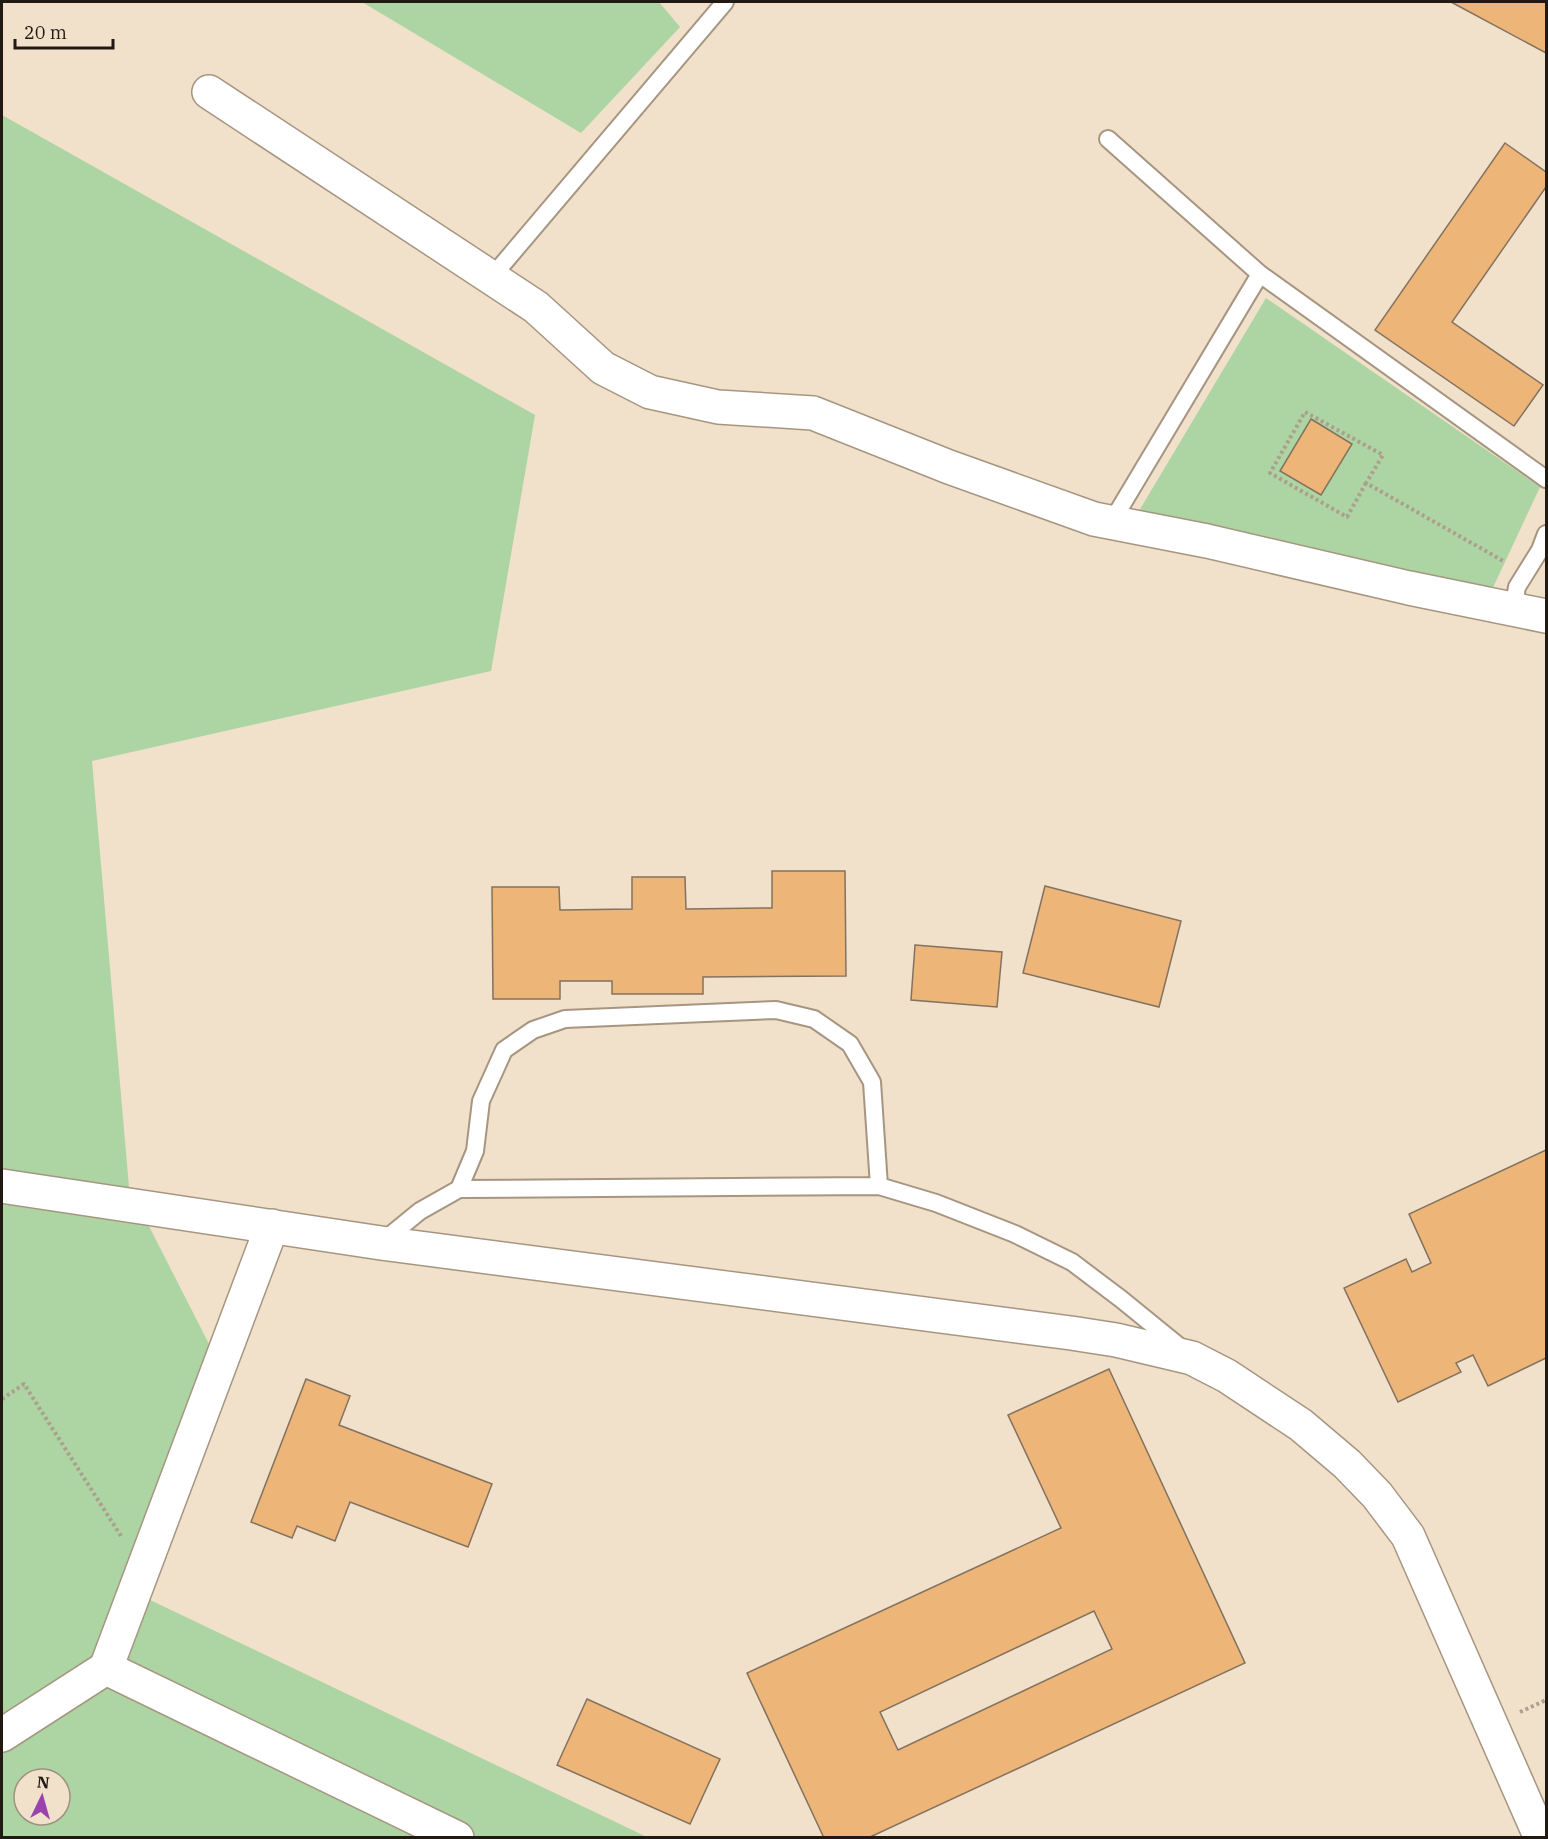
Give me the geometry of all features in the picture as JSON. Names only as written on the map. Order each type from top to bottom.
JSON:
[{"type":"street","points":[[209,92],[536,307],[603,368],[650,392],[718,407],[813,413],[950,467],[1094,519],[1546,616]]},
{"type":"street","points":[[2,1186],[381,1243],[1071,1333],[1116,1340],[1192,1358],[1227,1376],[1301,1425],[1347,1464],[1377,1495],[1408,1536],[1541,1838]]},
{"type":"street","points":[[2,1735],[106,1668],[272,1226]]},
{"type":"street","points":[[106,1668],[457,1838]]},
{"type":"lane","points":[[491,278],[725,2]]},
{"type":"lane","points":[[1108,139],[1260,274],[1546,479]]},
{"type":"lane","points":[[1110,523],[1260,274]]},
{"type":"lane","points":[[1513,610],[1517,587],[1540,550],[1546,534]]},
{"type":"lane","points":[[459,1189],[475,1151],[481,1101],[504,1050],[533,1030],[565,1020],[776,1010],[814,1019],[850,1044],[872,1082],[879,1186]]},
{"type":"lane","points":[[381,1243],[420,1211],[459,1189],[879,1186],[936,1203],[1015,1234],[1072,1262],[1192,1358]]},
{"type":"path","points":[[1305,412],[1383,455],[1366,483],[1347,517],[1270,473],[1305,412]]},
{"type":"path","points":[[1366,483],[1524,573]]},
{"type":"path","points":[[2,1399],[24,1384],[143,1570]]},
{"type":"green space","points":[[362,2],[659,2],[680,27],[581,133]]},
{"type":"green space","points":[[2,115],[535,415],[491,671],[92,761],[129,1187],[211,1348],[127,1589],[647,1837],[2,1837]]},
{"type":"green space","points":[[1266,298],[1540,487],[1490,594],[1136,516]]},
{"type":"building","points":[[1451,2],[1546,2],[1546,53]]},
{"type":"building","points":[[1505,143],[1546,172],[1546,187],[1452,322],[1543,385],[1514,426],[1375,330]]},
{"type":"building","points":[[1311,419],[1352,444],[1321,495],[1280,471]]},
{"type":"building","points":[[772,871],[845,871],[846,976],[703,977],[703,994],[612,994],[612,981],[560,981],[560,999],[493,999],[492,887],[559,887],[560,910],[632,909],[632,877],[685,877],[686,909],[772,908]]},
{"type":"building","points":[[1045,886],[1181,921],[1159,1007],[1023,973]]},
{"type":"building","points":[[915,945],[1002,952],[997,1007],[911,1000]]},
{"type":"building","points":[[1546,1150],[1546,1358],[1488,1386],[1473,1355],[1456,1363],[1461,1372],[1398,1402],[1344,1288],[1406,1259],[1412,1272],[1431,1263],[1409,1214]]},
{"type":"building","points":[[1109,1369],[1245,1663],[868,1838],[824,1838],[747,1673],[1061,1528],[1008,1415]],"holes":[[[1094,1611],[1112,1649],[898,1750],[880,1712]]]},
{"type":"building","points":[[306,1379],[350,1396],[339,1425],[492,1484],[468,1547],[350,1502],[335,1541],[297,1526],[292,1538],[251,1522]]},
{"type":"building","points":[[587,1699],[720,1759],[690,1824],[557,1765]]}]
